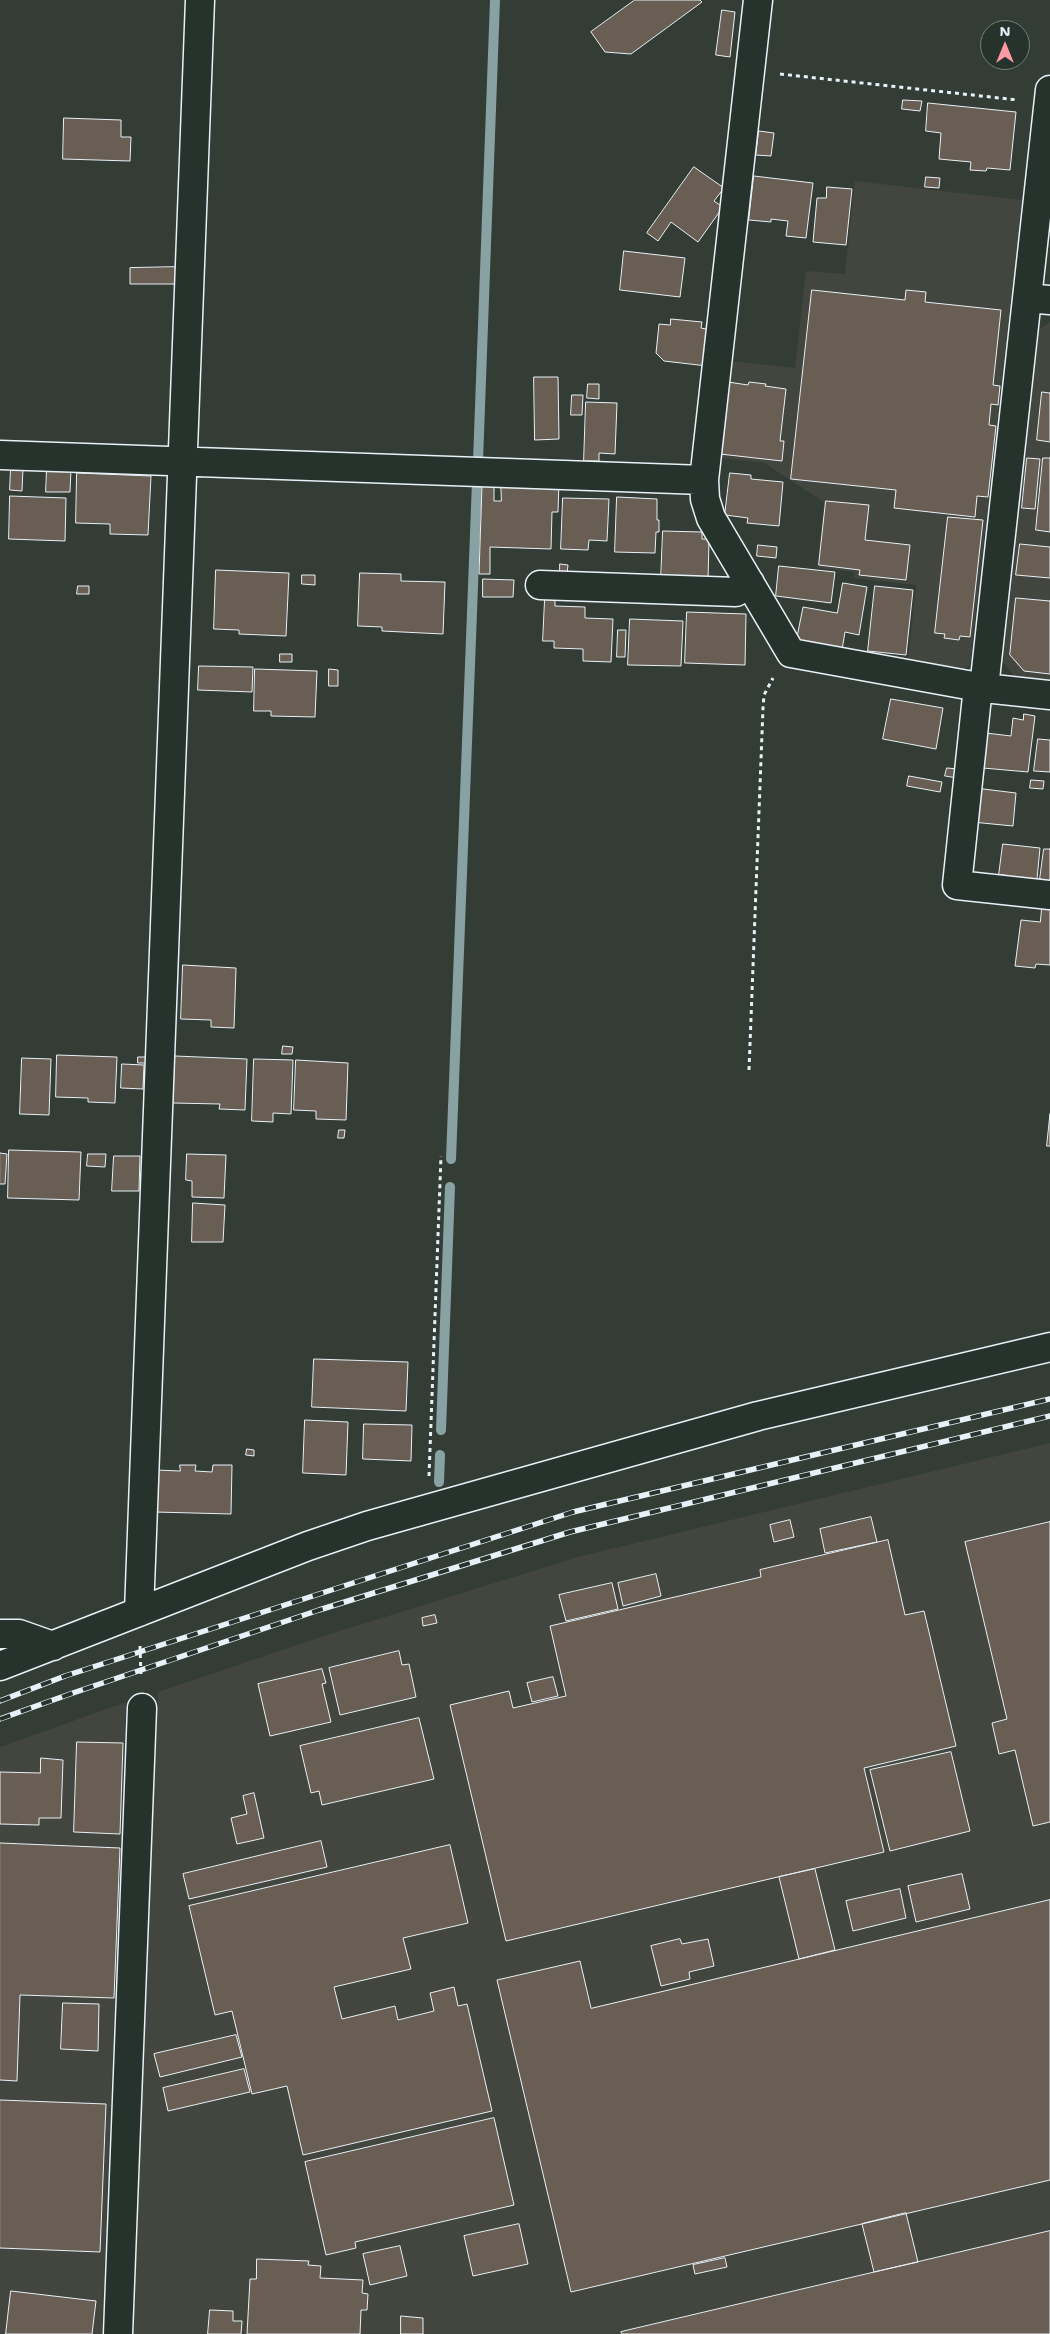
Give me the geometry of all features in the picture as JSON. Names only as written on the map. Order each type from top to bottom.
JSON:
[{"type":"street","points":[[139,1612],[200,0]]},
{"type":"street","points":[[758,0],[704,480],[705,499],[711,518],[791,653],[981,688],[1050,696]]},
{"type":"street","points":[[1049,102],[1038,299],[981,688],[957,885],[1050,895]]},
{"type":"street","points":[[0,455],[704,480]]},
{"type":"street","points":[[540,585],[736,592],[750,583]]},
{"type":"street","points":[[0,1666],[308,1546],[368,1526],[758,1416],[1050,1347]]},
{"type":"street","points":[[0,1634],[19,1634],[52,1646]]},
{"type":"street","points":[[118,2334],[142,1708]]},
{"type":"path","points":[[750,71],[1049,102]]},
{"type":"path","points":[[749,1070],[764,695],[791,653]]},
{"type":"path","points":[[427,1509],[441,1156]]},
{"type":"path","points":[[139,1612],[142,1708]]},
{"type":"shaded area","points":[[855,181],[1022,200],[970,665],[962,671],[908,661],[916,585],[854,578],[854,572],[817,568],[824,502],[764,463],[720,458],[731,361],[795,368],[806,271],[845,274]]},
{"type":"shaded area","points":[[1050,322],[1050,680],[1014,676],[1003,662],[1039,330]]},
{"type":"shaded area","points":[[1050,1443],[1050,2334],[133,2334],[158,1692],[327,1635],[578,1557]]},
{"type":"shaded area","points":[[126,1702],[102,2334],[0,2334],[0,1747]]},
{"type":"building","points":[[635,0],[700,0],[702,2],[631,54],[605,52],[591,32]]},
{"type":"building","points":[[722,10],[735,12],[730,57],[716,55]]},
{"type":"building","points":[[903,100],[922,101],[920,111],[902,109]]},
{"type":"building","points":[[928,103],[1016,112],[1010,170],[987,168],[986,171],[970,170],[971,162],[939,159],[941,133],[926,131]]},
{"type":"building","points":[[64,118],[121,120],[121,137],[131,137],[130,161],[63,159]]},
{"type":"building","points":[[759,131],[774,133],[771,156],[756,155]]},
{"type":"building","points":[[694,167],[724,188],[714,201],[723,207],[698,242],[671,222],[658,241],[647,233]]},
{"type":"building","points":[[754,176],[813,183],[806,238],[786,236],[788,221],[771,219],[771,222],[749,220]]},
{"type":"building","points":[[926,177],[940,178],[939,188],[925,187]]},
{"type":"building","points":[[827,187],[852,189],[846,245],[813,242],[817,198],[826,198]]},
{"type":"building","points":[[624,251],[685,258],[680,297],[620,290]]},
{"type":"building","points":[[178,267],[178,284],[130,284],[130,268]]},
{"type":"building","points":[[812,290],[905,300],[906,290],[926,292],[925,302],[1001,310],[993,385],[1000,386],[998,405],[991,404],[989,425],[996,426],[988,497],[977,496],[975,517],[894,508],[896,490],[791,479]]},
{"type":"building","points":[[671,319],[702,322],[701,328],[711,330],[707,366],[664,361],[656,353],[659,324],[670,325]]},
{"type":"building","points":[[534,377],[558,377],[559,439],[535,440]]},
{"type":"building","points":[[728,382],[748,385],[749,382],[766,384],[765,386],[786,389],[780,441],[784,441],[782,461],[720,454]]},
{"type":"building","points":[[588,384],[599,384],[599,399],[587,398]]},
{"type":"building","points":[[1042,392],[1050,393],[1050,442],[1037,440]]},
{"type":"building","points":[[572,395],[583,395],[582,415],[571,415]]},
{"type":"building","points":[[586,402],[617,403],[615,454],[599,453],[599,461],[584,461]]},
{"type":"building","points":[[1027,458],[1040,459],[1035,509],[1022,508]]},
{"type":"building","points":[[1043,458],[1050,458],[1050,532],[1036,530]]},
{"type":"building","points":[[11,468],[23,468],[22,491],[10,490]]},
{"type":"building","points":[[47,468],[71,469],[70,492],[46,492]]},
{"type":"building","points":[[77,473],[151,476],[148,535],[110,534],[110,524],[76,523]]},
{"type":"building","points":[[730,473],[751,475],[751,479],[783,482],[779,526],[747,523],[748,518],[725,515]]},
{"type":"building","points":[[501,480],[559,482],[558,512],[552,512],[551,549],[490,547],[490,574],[479,574],[482,485],[494,486],[494,501],[501,501]]},
{"type":"building","points":[[10,496],[66,498],[65,541],[9,539]]},
{"type":"building","points":[[617,497],[657,499],[659,532],[656,532],[655,553],[615,552]]},
{"type":"building","points":[[563,498],[609,499],[607,541],[589,540],[588,550],[561,549]]},
{"type":"building","points":[[826,501],[869,505],[865,540],[910,545],[906,580],[859,575],[860,570],[819,565]]},
{"type":"building","points":[[948,517],[983,520],[970,637],[960,636],[959,640],[944,638],[945,634],[935,633]]},
{"type":"building","points":[[663,531],[702,532],[702,539],[709,539],[708,581],[661,579]]},
{"type":"building","points":[[1020,544],[1050,547],[1050,578],[1016,575]]},
{"type":"building","points":[[758,545],[777,547],[776,558],[757,556]]},
{"type":"building","points":[[560,564],[568,565],[567,574],[560,574]]},
{"type":"building","points":[[779,566],[835,572],[831,603],[776,596]]},
{"type":"building","points":[[216,570],[289,573],[286,636],[239,634],[239,630],[214,629]]},
{"type":"building","points":[[360,573],[401,574],[401,581],[445,582],[443,634],[382,631],[382,627],[358,626]]},
{"type":"building","points":[[302,575],[315,575],[315,585],[302,584]]},
{"type":"building","points":[[483,579],[514,580],[513,597],[483,597]]},
{"type":"building","points":[[843,583],[867,587],[859,635],[845,632],[842,650],[796,642],[803,607],[837,613]]},
{"type":"building","points":[[78,586],[89,586],[89,594],[77,594]]},
{"type":"building","points":[[875,586],[913,590],[906,655],[868,651]]},
{"type":"building","points":[[1016,598],[1050,601],[1050,674],[1024,671],[1010,655]]},
{"type":"building","points":[[545,599],[555,600],[555,606],[585,607],[585,618],[613,619],[611,662],[583,661],[583,649],[554,648],[554,641],[543,641]]},
{"type":"building","points":[[687,612],[746,614],[745,665],[685,663]]},
{"type":"building","points":[[630,619],[683,621],[681,666],[628,665]]},
{"type":"building","points":[[618,630],[626,630],[625,657],[617,657]]},
{"type":"building","points":[[280,654],[292,654],[292,662],[280,662]]},
{"type":"building","points":[[199,666],[253,667],[252,692],[198,690]]},
{"type":"building","points":[[255,669],[317,671],[315,717],[271,716],[271,711],[254,711]]},
{"type":"building","points":[[329,669],[338,670],[338,686],[329,686]]},
{"type":"building","points":[[891,699],[943,708],[936,749],[883,739]]},
{"type":"building","points":[[1024,714],[1035,716],[1028,772],[983,768],[986,733],[1011,736],[1013,718],[1023,720]]},
{"type":"building","points":[[1038,739],[1050,740],[1050,772],[1034,771]]},
{"type":"building","points":[[947,768],[958,769],[957,778],[945,776]]},
{"type":"building","points":[[909,776],[942,782],[940,792],[907,786]]},
{"type":"building","points":[[1031,780],[1044,781],[1043,789],[1030,788]]},
{"type":"building","points":[[975,788],[1016,793],[1013,826],[972,822]]},
{"type":"building","points":[[1003,844],[1040,848],[1037,879],[1032,879],[1032,883],[1003,880],[1004,875],[999,875]]},
{"type":"building","points":[[1044,849],[1050,849],[1050,885],[1045,884],[1045,880],[1040,879]]},
{"type":"building","points":[[1042,908],[1050,909],[1050,965],[1036,964],[1035,968],[1015,966],[1021,920],[1040,922]]},
{"type":"building","points":[[183,965],[236,968],[234,1028],[211,1027],[211,1020],[181,1019]]},
{"type":"building","points":[[283,1046],[293,1047],[292,1054],[282,1054]]},
{"type":"building","points":[[57,1055],[117,1057],[115,1103],[88,1102],[88,1098],[56,1097]]},
{"type":"building","points":[[175,1056],[247,1059],[245,1110],[219,1109],[220,1104],[173,1103]]},
{"type":"building","points":[[138,1057],[146,1057],[146,1063],[138,1063]]},
{"type":"building","points":[[22,1058],[51,1059],[49,1115],[20,1114]]},
{"type":"building","points":[[254,1059],[293,1060],[291,1114],[273,1113],[273,1122],[252,1121]]},
{"type":"building","points":[[296,1060],[348,1063],[346,1120],[316,1119],[316,1111],[294,1110]]},
{"type":"building","points":[[122,1064],[144,1065],[143,1089],[121,1088]]},
{"type":"building","points":[[1050,1114],[1050,1146],[1047,1146]]},
{"type":"building","points":[[339,1130],[345,1130],[344,1138],[338,1138]]},
{"type":"building","points":[[9,1150],[81,1152],[79,1200],[8,1198]]},
{"type":"building","points":[[0,1153],[7,1154],[5,1184],[0,1184]]},
{"type":"building","points":[[88,1154],[106,1154],[105,1167],[87,1166]]},
{"type":"building","points":[[187,1154],[226,1155],[224,1198],[192,1197],[192,1181],[186,1180]]},
{"type":"building","points":[[114,1156],[140,1156],[139,1191],[112,1191]]},
{"type":"building","points":[[193,1203],[225,1205],[223,1242],[192,1242]]},
{"type":"building","points":[[314,1359],[408,1362],[406,1411],[312,1407]]},
{"type":"building","points":[[305,1420],[348,1422],[346,1475],[303,1473]]},
{"type":"building","points":[[364,1424],[412,1425],[411,1461],[363,1459]]},
{"type":"building","points":[[247,1449],[254,1450],[254,1456],[246,1455]]},
{"type":"building","points":[[180,1465],[196,1465],[195,1471],[212,1472],[213,1465],[232,1465],[231,1514],[155,1512],[156,1470],[180,1471]]},
{"type":"building","points":[[871,1517],[877,1542],[825,1553],[820,1529]]},
{"type":"building","points":[[790,1520],[794,1537],[774,1542],[770,1525]]},
{"type":"building","points":[[1050,1522],[1050,1822],[1033,1826],[1015,1750],[999,1754],[992,1723],[1007,1719],[965,1542]]},
{"type":"building","points":[[888,1540],[905,1615],[924,1611],[956,1746],[864,1768],[884,1852],[506,1941],[450,1705],[509,1691],[513,1708],[566,1696],[550,1626],[761,1577],[760,1570]]},
{"type":"building","points":[[656,1574],[661,1596],[623,1606],[618,1583]]},
{"type":"building","points":[[612,1583],[618,1609],[566,1621],[559,1595]]},
{"type":"building","points":[[435,1615],[437,1623],[423,1626],[422,1618]]},
{"type":"building","points":[[399,1651],[402,1665],[409,1664],[416,1697],[340,1715],[329,1668]]},
{"type":"building","points":[[322,1669],[326,1683],[322,1684],[331,1722],[270,1736],[258,1684]]},
{"type":"building","points":[[553,1677],[558,1696],[532,1702],[527,1683]]},
{"type":"building","points":[[419,1718],[434,1779],[322,1805],[319,1791],[311,1793],[300,1746]]},
{"type":"building","points":[[77,1742],[123,1743],[120,1834],[74,1832]]},
{"type":"building","points":[[951,1752],[970,1831],[890,1851],[870,1770]]},
{"type":"building","points":[[41,1758],[63,1760],[61,1818],[39,1818],[39,1825],[0,1824],[0,1772],[40,1773]]},
{"type":"building","points":[[254,1793],[264,1838],[237,1844],[231,1818],[247,1814],[243,1796]]},
{"type":"building","points":[[321,1841],[327,1867],[189,1899],[183,1874]]},
{"type":"building","points":[[0,1843],[120,1848],[114,1998],[20,1995],[17,2081],[0,2080]]},
{"type":"building","points":[[450,1845],[468,1923],[403,1938],[411,1969],[334,1987],[342,2019],[395,2006],[398,2020],[434,2011],[430,1993],[454,1987],[458,2006],[467,2004],[492,2111],[303,2155],[287,2086],[252,2094],[232,2011],[215,2015],[189,1906]]},
{"type":"building","points":[[815,1869],[835,1950],[799,1959],[779,1877]]},
{"type":"building","points":[[962,1874],[970,1909],[916,1922],[908,1886]]},
{"type":"building","points":[[900,1889],[906,1918],[853,1931],[846,1901]]},
{"type":"building","points":[[1050,1900],[1050,2180],[571,2292],[497,1980],[580,1961],[591,2008]]},
{"type":"building","points":[[680,1939],[682,1944],[708,1939],[714,1966],[689,1972],[690,1979],[661,1986],[651,1946]]},
{"type":"building","points":[[63,2003],[99,2004],[98,2051],[61,2049]]},
{"type":"building","points":[[236,2035],[242,2057],[160,2077],[154,2054]]},
{"type":"building","points":[[244,2069],[250,2092],[168,2111],[163,2088]]},
{"type":"building","points":[[0,2100],[106,2104],[100,2252],[0,2248]]},
{"type":"building","points":[[494,2118],[514,2205],[355,2242],[356,2248],[326,2255],[305,2162]]},
{"type":"building","points":[[906,2213],[918,2262],[874,2272],[862,2224]]},
{"type":"building","points":[[519,2224],[528,2264],[473,2276],[464,2236]]},
{"type":"building","points":[[1050,2231],[1050,2334],[622,2334],[621,2332]]},
{"type":"building","points":[[400,2246],[407,2276],[370,2285],[363,2254]]},
{"type":"building","points":[[725,2258],[727,2267],[695,2274],[693,2265]]},
{"type":"building","points":[[257,2259],[309,2261],[308,2265],[321,2266],[320,2278],[363,2280],[362,2293],[368,2294],[367,2310],[361,2310],[360,2334],[247,2334],[250,2279],[256,2279]]},
{"type":"building","points":[[11,2291],[96,2301],[92,2334],[6,2334]]},
{"type":"building","points":[[210,2310],[233,2311],[233,2321],[242,2321],[241,2334],[208,2334]]},
{"type":"building","points":[[401,2316],[423,2318],[423,2334],[401,2334]]},
{"type":"waterway","points":[[478,461],[495,0]]},
{"type":"waterway","points":[[451,1159],[477,482]]},
{"type":"waterway","points":[[441,1430],[450,1187]]},
{"type":"waterway","points":[[439,1482],[440,1455]]},
{"type":"railway","points":[[0,1701],[65,1676],[573,1512],[1050,1399]]},
{"type":"railway","points":[[0,1719],[319,1610],[570,1532],[1050,1416]]}]
